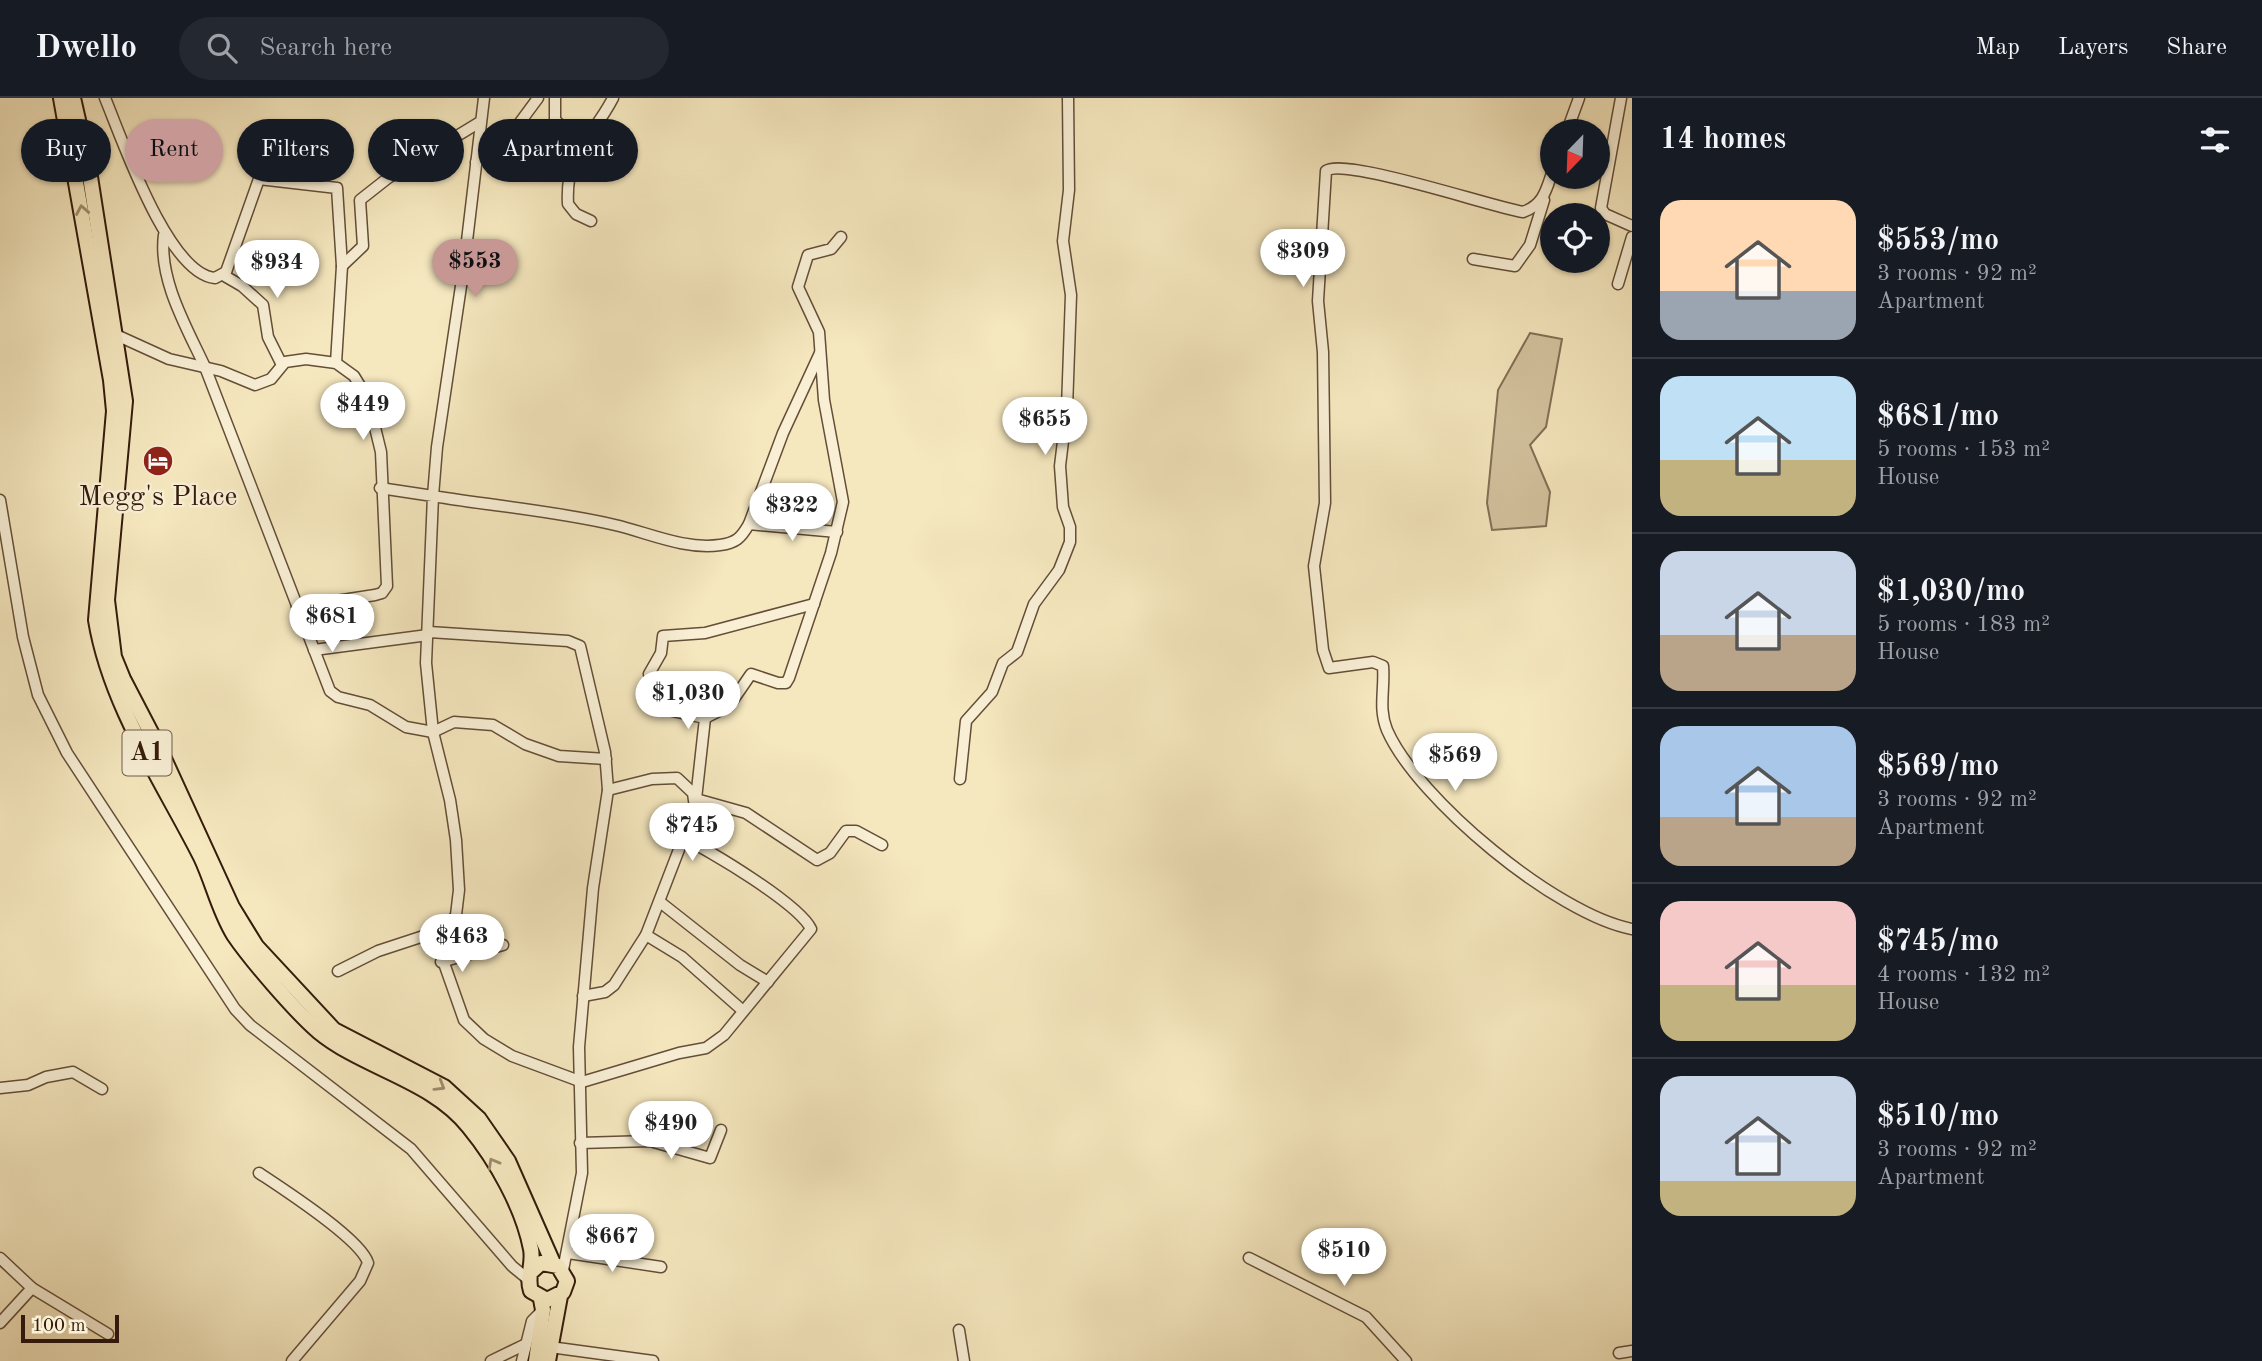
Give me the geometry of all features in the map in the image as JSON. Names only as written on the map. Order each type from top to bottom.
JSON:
[{"type":"highway","name":"A1","points":[[61,98],[111,380],[112,452],[96,620],[103,654],[115,687],[207,869],[229,925],[246,953],[316,1029],[337,1045],[448,1105],[468,1125],[487,1151],[513,1200],[531,1247],[531,1291],[542,1305]]},
{"type":"highway","name":"A1","points":[[74,98],[125,401],[125,426],[108,582],[108,618],[114,657],[131,698],[160,750],[232,907],[256,946],[334,1030],[444,1087],[479,1119],[508,1161],[558,1266]]},
{"type":"highway","points":[[530,1276],[541,1264],[558,1266],[567,1281],[559,1296],[549,1354]]},
{"type":"highway","points":[[536,1361],[542,1305],[559,1296]]},
{"type":"street","points":[[105,98],[164,235],[195,271],[210,277],[223,275],[250,292],[263,305],[268,337],[282,365]]},
{"type":"street","points":[[480,119],[484,98]]},
{"type":"street","points":[[476,162],[507,140],[538,98]]},
{"type":"street","points":[[555,98],[555,119]]},
{"type":"street","points":[[601,119],[613,98]]},
{"type":"street","points":[[960,779],[966,721],[992,692],[1003,663],[1017,652],[1034,604],[1059,570],[1070,542],[1070,527],[1062,507],[1060,466],[1067,408],[1071,295],[1063,241],[1069,190],[1068,98]]},
{"type":"street","points":[[1571,119],[1579,98]]},
{"type":"street","points":[[1621,98],[1601,208],[1605,214],[1632,226]]},
{"type":"street","points":[[342,266],[363,246],[360,200],[388,178],[478,123]]},
{"type":"street","points":[[478,142],[437,447],[426,663],[433,733],[450,800],[459,871],[458,910],[445,929],[439,949],[460,1011],[471,1028],[512,1056],[582,1082],[679,1052],[706,1048],[724,1035],[742,1010],[804,940],[810,925],[780,899],[717,854],[684,839]]},
{"type":"street","points":[[1546,196],[1531,209],[1523,212],[1377,175],[1336,167],[1326,171],[1318,301],[1323,352],[1325,503],[1314,566],[1323,650],[1326,664],[1331,669],[1373,662],[1381,664],[1382,715],[1402,757],[1427,788],[1507,862],[1593,917],[1632,929]]},
{"type":"street","points":[[223,275],[233,254],[256,181],[261,178],[337,188],[342,266],[336,363]]},
{"type":"street","points":[[570,182],[568,202],[576,214],[591,220]]},
{"type":"street","points":[[1473,259],[1515,266],[1530,245],[1548,189]]},
{"type":"street","points":[[164,235],[163,254],[171,285],[334,695],[370,705],[395,723],[433,733],[454,722],[493,725],[525,744],[559,756],[606,759]]},
{"type":"street","points":[[814,604],[705,633],[662,637],[661,653],[649,674],[663,704],[673,712],[705,718],[729,706],[751,674],[778,683],[786,682],[814,604],[837,532],[843,502],[824,400],[819,332],[800,293],[798,283],[808,255],[831,249],[841,237]]},
{"type":"street","points":[[1618,284],[1632,237]]},
{"type":"street","points":[[114,334],[169,359],[205,367],[255,386],[266,382],[289,361],[306,359],[336,363],[358,380],[368,399],[381,452],[380,488],[387,583],[384,590],[375,595],[297,607]]},
{"type":"street","points":[[380,488],[614,525],[665,541],[716,546],[737,541],[749,524],[783,433],[820,353]]},
{"type":"street","points":[[0,500],[23,637],[38,695],[67,752],[235,1009],[250,1025],[411,1149],[476,1221],[512,1266],[530,1276]]},
{"type":"street","points":[[749,524],[837,532]]},
{"type":"street","points":[[314,650],[428,634],[568,641],[580,646],[606,759],[608,790],[593,888],[579,1046],[582,1082],[582,1173],[568,1253],[558,1266]]},
{"type":"street","points":[[583,996],[605,992],[614,985],[646,935],[684,839],[696,799],[705,718]]},
{"type":"street","points":[[608,790],[633,782],[671,778],[681,780],[696,799],[746,813],[817,860],[830,853],[846,831],[856,831],[882,845]]},
{"type":"street","points":[[660,902],[740,965],[768,982]]},
{"type":"street","points":[[338,971],[389,946],[445,929]]},
{"type":"street","points":[[646,935],[682,957],[742,1010]]},
{"type":"street","points":[[442,962],[503,945]]},
{"type":"street","points":[[0,1088],[28,1085],[46,1077],[73,1072],[102,1089]]},
{"type":"street","points":[[580,1143],[650,1141],[710,1158],[722,1130]]},
{"type":"street","points":[[259,1173],[347,1237],[361,1249],[368,1263],[360,1280],[296,1360]]},
{"type":"street","points":[[568,1253],[661,1267]]},
{"type":"street","points":[[0,1258],[32,1288],[108,1335]]},
{"type":"street","points":[[1249,1258],[1366,1317],[1406,1361]]},
{"type":"street","points":[[0,1323],[32,1288]]},
{"type":"street","points":[[523,1361],[524,1345],[534,1317],[542,1305]]},
{"type":"street","points":[[959,1330],[964,1361]]},
{"type":"street","points":[[491,1361],[524,1345]]},
{"type":"street","points":[[1619,1353],[1632,1351]]},
{"type":"street","points":[[549,1354],[653,1361]]},
{"type":"shaded area","points":[[1530,333],[1562,339],[1546,427],[1530,445],[1550,492],[1546,526],[1492,530],[1487,503],[1498,390]]},
{"type":"place","name":"Megg's Place","points":[[158,461]]}]
